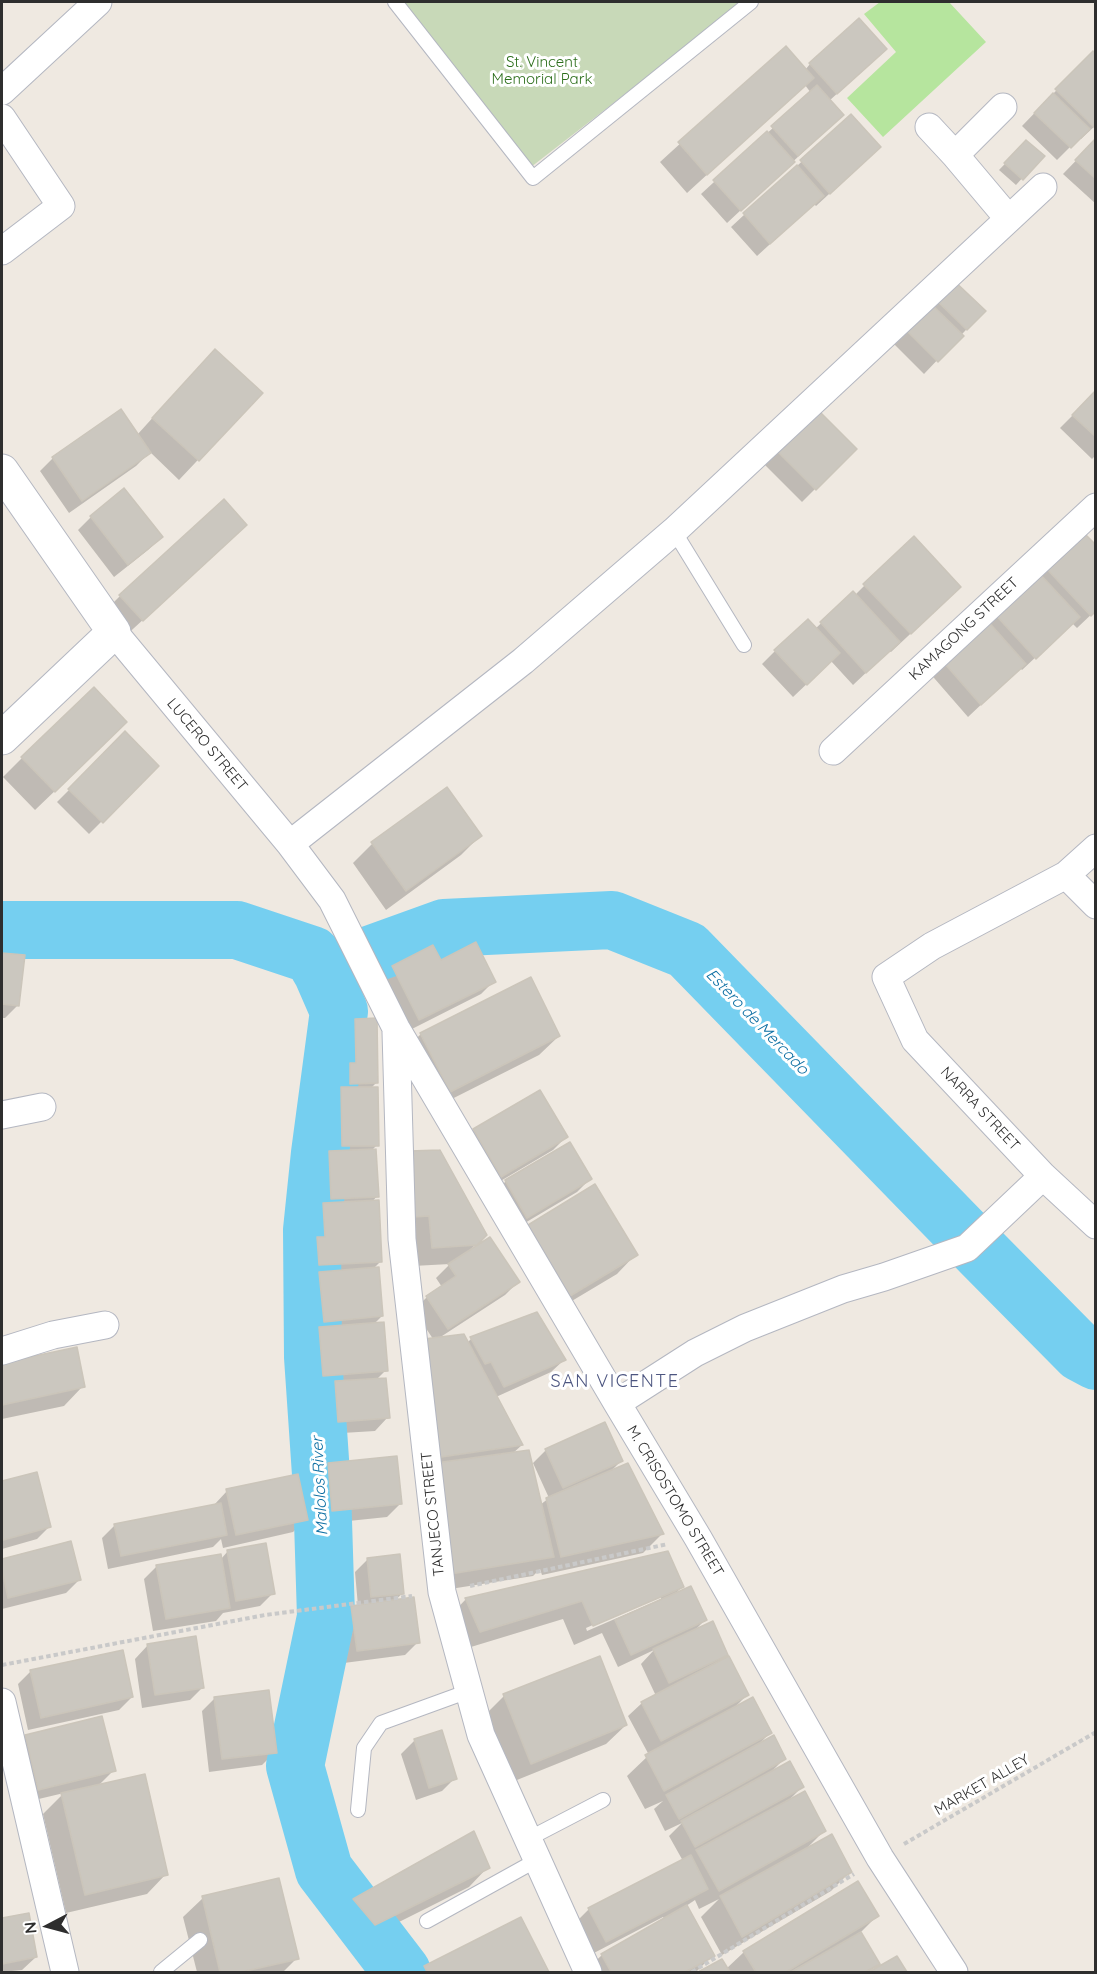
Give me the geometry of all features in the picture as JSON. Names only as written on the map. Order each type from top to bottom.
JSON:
[{"type":"street","points":[[2,91],[98,2]]},
{"type":"street","points":[[955,155],[1003,107]]},
{"type":"street","points":[[2,118],[61,206],[2,251]]},
{"type":"street","points":[[929,127],[1008,218]]},
{"type":"street","points":[[290,844],[523,661],[674,531],[1043,187]]},
{"type":"street","name":"LUCERO STREET","points":[[2,471],[114,632],[290,844],[332,900],[380,991],[396,1028]]},
{"type":"street","name":"KAMAGONG STREET","points":[[833,751],[1094,511]]},
{"type":"street","points":[[2,738],[114,632]]},
{"type":"street","points":[[1095,848],[1066,875],[1095,905]]},
{"type":"street","name":"NARRA STREET","points":[[1066,875],[932,946],[886,977],[915,1040],[1043,1176],[1095,1225]]},
{"type":"street","name":"M. CRISOSTOMO STREET","points":[[396,1028],[698,1538],[880,1858],[954,1972]]},
{"type":"street","name":"TANJECO STREET","points":[[396,1028],[402,1239],[442,1592],[481,1735],[588,1972]]},
{"type":"street","points":[[2,1115],[42,1107]]},
{"type":"street","points":[[617,1403],[695,1353],[745,1328],[843,1289],[967,1248],[1043,1176]]},
{"type":"street","points":[[2,1351],[53,1335],[105,1325]]},
{"type":"street","points":[[2,1702],[65,1972]]},
{"type":"lane","points":[[395,2],[533,178],[751,2]]},
{"type":"lane","points":[[674,531],[744,645]]},
{"type":"lane","points":[[358,1810],[364,1748],[381,1723],[469,1691]]},
{"type":"lane","points":[[427,1921],[603,1800]]},
{"type":"lane","points":[[161,1972],[200,1940]]},
{"type":"path","points":[[2,1665],[265,1615],[442,1592],[698,1538]]},
{"type":"path","name":"MARKET ALLEY","points":[[692,1972],[1095,1732]]},
{"type":"green space","name":"St. Vincent Memorial Park","points":[[398,2],[744,2],[531,167]]},
{"type":"green space","points":[[880,2],[949,2],[986,42],[883,137],[847,98],[896,52],[864,14]]},
{"type":"building","points":[[859,18],[887,49],[837,94],[809,63]]},
{"type":"building","points":[[786,46],[814,78],[707,175],[678,142]]},
{"type":"building","points":[[1093,51],[1096,53],[1095,128],[1055,89]]},
{"type":"building","points":[[817,85],[844,115],[798,156],[771,126]]},
{"type":"building","points":[[1053,93],[1090,129],[1071,148],[1034,113]]},
{"type":"building","points":[[851,114],[881,147],[830,194],[800,160]]},
{"type":"building","points":[[767,131],[795,162],[741,211],[713,180]]},
{"type":"building","points":[[1096,138],[1096,179],[1075,160]]},
{"type":"building","points":[[1026,140],[1045,156],[1023,180],[1004,163]]},
{"type":"building","points":[[797,165],[824,196],[770,244],[743,213]]},
{"type":"building","points":[[949,276],[986,311],[967,330],[931,295]]},
{"type":"building","points":[[925,298],[964,336],[938,362],[900,324]]},
{"type":"building","points":[[215,349],[263,393],[199,461],[152,418]]},
{"type":"building","points":[[1096,390],[1096,437],[1072,415]]},
{"type":"building","points":[[121,409],[151,453],[82,501],[52,457]]},
{"type":"building","points":[[817,409],[857,449],[816,490],[776,450]]},
{"type":"building","points":[[124,488],[163,537],[128,565],[90,516]]},
{"type":"building","points":[[224,499],[247,525],[143,621],[119,595]]},
{"type":"building","points":[[1081,530],[1096,545],[1096,611],[1091,616],[1044,566]]},
{"type":"building","points":[[914,536],[961,587],[911,634],[863,584]]},
{"type":"building","points":[[1037,571],[1080,617],[1036,659],[993,612]]},
{"type":"building","points":[[853,591],[900,642],[866,673],[820,622]]},
{"type":"building","points":[[984,617],[1026,664],[981,705],[939,657]]},
{"type":"building","points":[[808,619],[840,653],[807,685],[774,650]]},
{"type":"building","points":[[94,687],[127,722],[55,792],[21,757]]},
{"type":"building","points":[[125,731],[159,766],[103,823],[68,789]]},
{"type":"building","points":[[447,787],[482,836],[406,891],[371,842]]},
{"type":"building","points":[[476,942],[496,982],[419,1020],[392,966],[433,945],[441,960]]},
{"type":"building","points":[[2,953],[25,955],[19,1006],[2,1004]]},
{"type":"building","points":[[531,977],[560,1036],[450,1092],[420,1033]]},
{"type":"building","points":[[377,1018],[378,1083],[350,1084],[350,1063],[356,1063],[355,1019]]},
{"type":"building","points":[[341,1087],[378,1087],[379,1146],[342,1146]]},
{"type":"building","points":[[540,1090],[568,1137],[501,1177],[473,1129]]},
{"type":"building","points":[[570,1142],[592,1179],[527,1218],[505,1180]]},
{"type":"building","points":[[376,1149],[379,1197],[331,1199],[329,1151]]},
{"type":"building","points":[[440,1150],[487,1235],[477,1245],[432,1248],[429,1216],[412,1217],[409,1151]]},
{"type":"building","points":[[595,1184],[638,1255],[570,1296],[528,1225]]},
{"type":"building","points":[[379,1200],[382,1262],[319,1265],[317,1237],[325,1237],[323,1203]]},
{"type":"building","points":[[490,1237],[520,1282],[448,1329],[426,1296],[456,1276],[448,1264]]},
{"type":"building","points":[[379,1267],[383,1316],[324,1322],[319,1272]]},
{"type":"building","points":[[537,1312],[566,1360],[504,1387],[491,1362],[485,1364],[470,1337]]},
{"type":"building","points":[[384,1322],[388,1371],[323,1376],[319,1327]]},
{"type":"building","points":[[464,1334],[523,1445],[434,1458],[424,1339]]},
{"type":"building","points":[[77,1347],[85,1387],[2,1405],[2,1363]]},
{"type":"building","points":[[386,1378],[390,1418],[338,1422],[335,1381]]},
{"type":"building","points":[[605,1422],[623,1461],[563,1488],[545,1449]]},
{"type":"building","points":[[529,1450],[554,1557],[450,1574],[436,1463]]},
{"type":"building","points":[[397,1456],[402,1504],[332,1511],[328,1463]]},
{"type":"building","points":[[628,1463],[664,1534],[561,1557],[546,1498]]},
{"type":"building","points":[[37,1472],[51,1527],[3,1540],[2,1481]]},
{"type":"building","points":[[298,1474],[308,1520],[236,1535],[226,1489]]},
{"type":"building","points":[[221,1503],[227,1535],[121,1556],[114,1524]]},
{"type":"building","points":[[71,1541],[81,1580],[8,1598],[2,1559]]},
{"type":"building","points":[[266,1543],[275,1594],[236,1601],[227,1550]]},
{"type":"building","points":[[668,1551],[684,1587],[593,1626],[582,1601],[480,1632],[465,1598]]},
{"type":"building","points":[[221,1554],[230,1608],[166,1619],[156,1565]]},
{"type":"building","points":[[400,1554],[404,1594],[371,1597],[367,1558]]},
{"type":"building","points":[[691,1586],[707,1620],[631,1655],[615,1620]]},
{"type":"building","points":[[414,1597],[420,1643],[357,1651],[351,1606]]},
{"type":"building","points":[[713,1621],[728,1655],[669,1683],[653,1649]]},
{"type":"building","points":[[196,1636],[204,1688],[155,1695],[147,1644]]},
{"type":"building","points":[[123,1650],[133,1697],[41,1718],[30,1670]]},
{"type":"building","points":[[600,1656],[627,1725],[531,1764],[503,1694]]},
{"type":"building","points":[[729,1656],[749,1695],[661,1741],[641,1702]]},
{"type":"building","points":[[269,1690],[277,1753],[222,1759],[214,1697]]},
{"type":"building","points":[[753,1697],[772,1733],[664,1791],[645,1755]]},
{"type":"building","points":[[102,1716],[116,1771],[38,1790],[25,1735]]},
{"type":"building","points":[[442,1730],[457,1779],[429,1788],[414,1739]]},
{"type":"building","points":[[774,1735],[786,1759],[679,1819],[666,1795]]},
{"type":"building","points":[[790,1761],[804,1787],[695,1847],[681,1821]]},
{"type":"building","points":[[145,1774],[168,1875],[85,1895],[61,1793]]},
{"type":"building","points":[[805,1791],[826,1831],[719,1891],[696,1850]]},
{"type":"building","points":[[474,1831],[490,1868],[375,1925],[353,1899]]},
{"type":"building","points":[[832,1834],[852,1872],[742,1937],[720,1896]]},
{"type":"building","points":[[691,1855],[708,1889],[606,1942],[588,1908]]},
{"type":"building","points":[[279,1878],[299,1959],[241,1972],[220,1972],[202,1896]]},
{"type":"building","points":[[858,1881],[879,1916],[786,1972],[756,1972],[743,1951]]},
{"type":"building","points":[[687,1905],[715,1956],[685,1972],[611,1972],[601,1954]]},
{"type":"building","points":[[29,1913],[37,1957],[2,1964],[2,1918]]},
{"type":"building","points":[[521,1917],[549,1972],[427,1972],[424,1966]]},
{"type":"building","points":[[861,1932],[880,1964],[865,1972],[791,1972]]},
{"type":"building","points":[[897,1956],[907,1972],[869,1972]]},
{"type":"building","points":[[722,1959],[730,1972],[698,1972]]},
{"type":"waterway","name":"Estero de Mercado","points":[[322,972],[444,928],[612,920],[687,950],[1081,1353],[1096,1361]]},
{"type":"waterway","name":"Malolos River","points":[[2,930],[237,930],[312,955],[339,1011],[312,1230],[313,1357],[322,1489],[326,1617],[295,1766],[324,1870],[402,1972]]},
{"type":"district","name":"SAN VICENTE","points":[[615,1382]]}]
